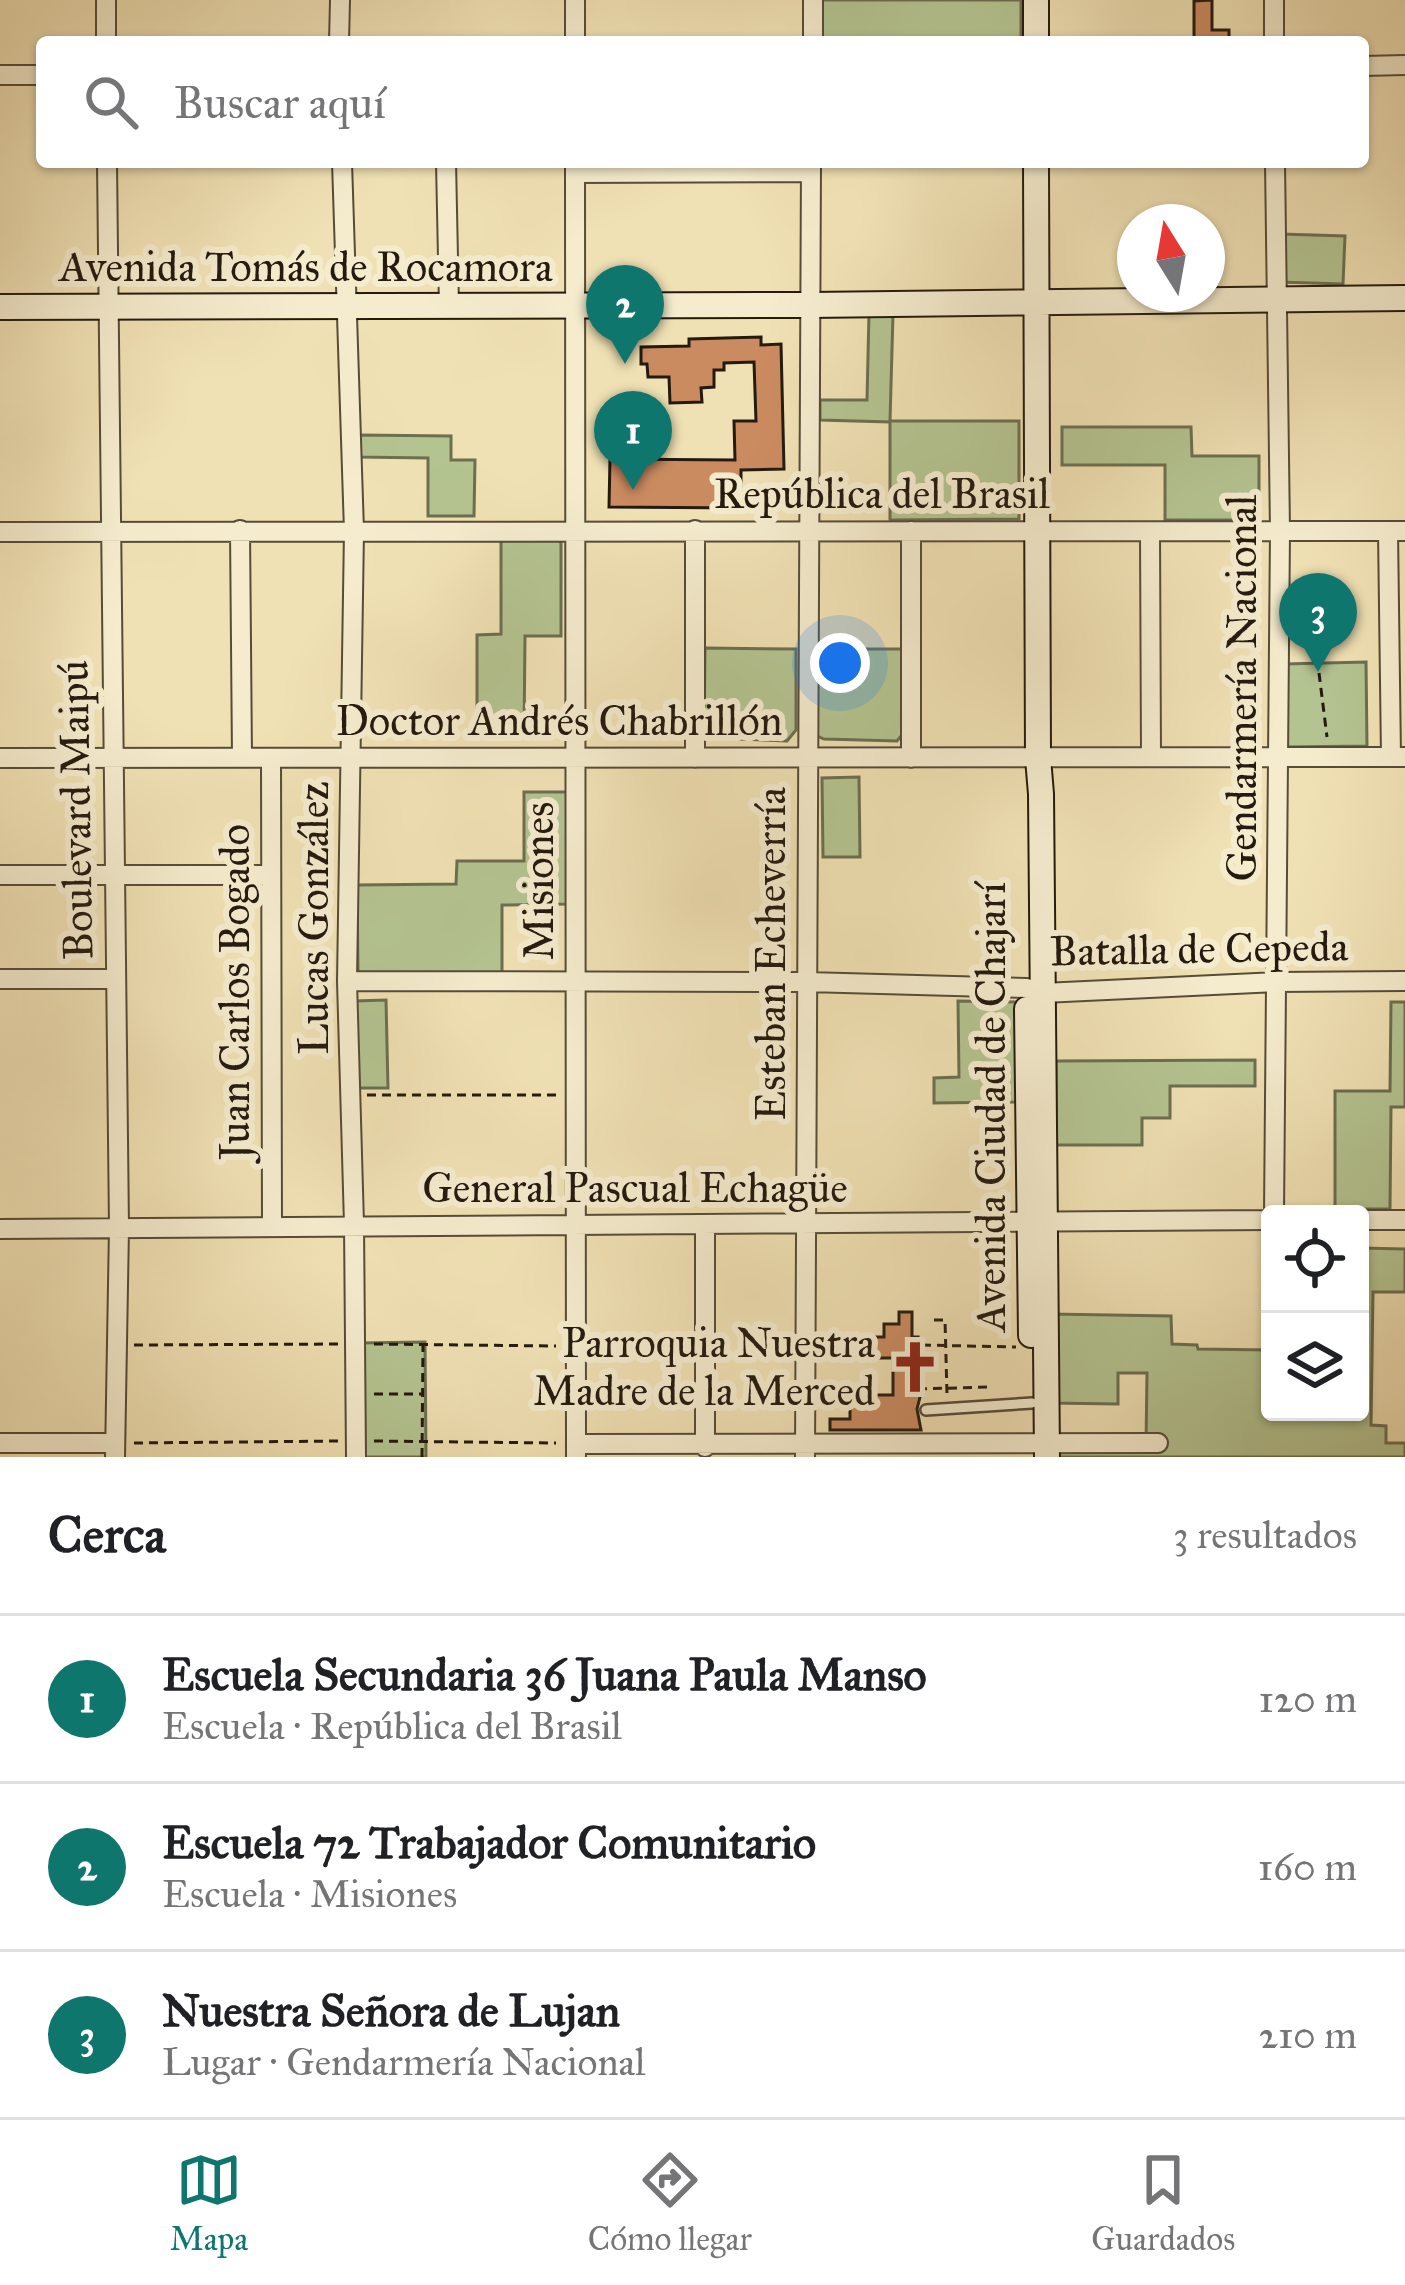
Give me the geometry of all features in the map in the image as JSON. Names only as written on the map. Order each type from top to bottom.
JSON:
[{"type":"main road","points":[[1036,0],[1036,36]]},
{"type":"main road","name":"Avenida Ciudad de Chajarí","points":[[1036,168],[1039,1451]]},
{"type":"main road","name":"Avenida Tomás de Rocamora","points":[[0,307],[1405,298]]},
{"type":"main road","name":"Avenida Ciudad de Chajarí","points":[[1037,1224],[1032,1403],[1039,1451]]},
{"type":"street","points":[[106,0],[106,36]]},
{"type":"street","points":[[339,36],[340,0]]},
{"type":"street","points":[[575,0],[575,36]]},
{"type":"street","points":[[813,0],[813,36]]},
{"type":"street","points":[[1274,0],[1274,36]]},
{"type":"street","points":[[1369,65],[1405,65]]},
{"type":"street","points":[[0,75],[36,75]]},
{"type":"street","name":"Boulevard Maipú","points":[[107,168],[119,1228],[115,1450]]},
{"type":"street","name":"Lucas González","points":[[342,168],[354,531],[347,981],[356,1457]]},
{"type":"street","points":[[446,168],[449,306]]},
{"type":"street","name":"Misiones","points":[[575,168],[576,1450]]},
{"type":"street","name":"Esteban Echeverría","points":[[805,1451],[811,168]]},
{"type":"street","name":"Gendarmería Nacional","points":[[1272,1205],[1280,531],[1275,168]]},
{"type":"street","points":[[240,530],[242,758]]},
{"type":"street","points":[[695,530],[695,758]]},
{"type":"street","points":[[911,531],[911,758]]},
{"type":"street","points":[[1397,531],[1398,757]]},
{"type":"street","name":"República del Brasil","points":[[0,532],[1397,531]]},
{"type":"street","points":[[1150,532],[1151,757]]},
{"type":"street","name":"Doctor Andrés Chabrillón","points":[[0,758],[1398,757]]},
{"type":"street","name":"Juan Carlos Bogado","points":[[271,758],[272,1226]]},
{"type":"street","points":[[0,875],[271,875]]},
{"type":"street","points":[[0,979],[114,979]]},
{"type":"street","name":"Batalla de Cepeda","points":[[347,981],[807,982],[1035,990],[1405,981]]},
{"type":"street","name":"General Pascual Echagüe","points":[[0,1229],[1037,1224],[1261,1217]]},
{"type":"street","points":[[1369,1220],[1405,1220]]},
{"type":"street","points":[[705,1224],[705,1447]]},
{"type":"street","points":[[0,1443],[115,1450]]},
{"type":"street","points":[[576,1450],[1039,1451],[1158,1443]]},
{"type":"lane","points":[[926,1409],[1032,1403]]},
{"type":"path","points":[[1318,673],[1329,757]]},
{"type":"path","points":[[352,1095],[576,1096]]},
{"type":"path","points":[[934,1320],[945,1319],[948,1408]]},
{"type":"path","points":[[422,1457],[423,1345]]},
{"type":"path","points":[[922,1345],[1032,1347]]},
{"type":"path","points":[[917,1389],[989,1387]]},
{"type":"path","points":[[354,1394],[423,1394]]},
{"type":"green space","points":[[821,0],[1021,0],[1021,36],[821,36]]},
{"type":"green space","points":[[1280,234],[1345,236],[1343,284],[1279,282]]},
{"type":"green space","points":[[869,313],[893,314],[890,421],[1019,421],[1019,519],[890,520],[890,422],[820,420],[820,400],[867,400]]},
{"type":"green space","points":[[1062,427],[1191,427],[1192,456],[1259,456],[1259,520],[1165,520],[1165,465],[1062,465]]},
{"type":"green space","points":[[358,435],[451,436],[451,460],[475,460],[474,516],[428,516],[428,458],[358,457]]},
{"type":"green space","points":[[501,537],[555,537],[561,543],[561,636],[525,636],[524,736],[477,736],[477,635],[501,634]]},
{"type":"green space","points":[[705,648],[796,649],[796,730],[787,741],[704,734]]},
{"type":"green space","points":[[815,649],[907,649],[906,730],[897,741],[815,735]]},
{"type":"green space","points":[[1366,662],[1367,746],[1285,747],[1284,664]]},
{"type":"green space","points":[[859,777],[860,857],[823,857],[822,778]]},
{"type":"green space","points":[[524,792],[567,792],[567,904],[502,905],[502,973],[358,974],[357,885],[456,884],[457,861],[524,861]]},
{"type":"green space","points":[[386,1000],[388,1088],[357,1088],[355,1001]]},
{"type":"green space","points":[[958,1001],[1016,1002],[1016,1102],[934,1103],[934,1078],[959,1077]]},
{"type":"green space","points":[[1391,1002],[1405,1002],[1405,1107],[1391,1107],[1390,1209],[1335,1205],[1335,1091],[1390,1091]]},
{"type":"green space","points":[[1255,1060],[1255,1086],[1170,1086],[1170,1118],[1142,1118],[1142,1145],[1056,1145],[1056,1061]]},
{"type":"green space","points":[[1369,1248],[1405,1249],[1405,1292],[1373,1292],[1371,1425],[1386,1426],[1386,1443],[1405,1443],[1405,1457],[1051,1457],[1051,1446],[1146,1446],[1147,1373],[1118,1373],[1118,1404],[1049,1403],[1050,1314],[1171,1316],[1172,1344],[1197,1345],[1198,1349],[1261,1350],[1261,1421],[1369,1421]]},
{"type":"green space","points":[[425,1342],[426,1457],[360,1457],[359,1343]]},
{"type":"building","points":[[1212,0],[1212,30],[1229,30],[1229,36],[1194,36],[1194,1]]},
{"type":"building","points":[[761,337],[761,345],[781,344],[784,469],[741,470],[741,508],[609,507],[610,459],[735,460],[734,421],[756,421],[754,362],[724,363],[724,370],[714,370],[714,387],[701,388],[702,402],[670,403],[669,377],[648,377],[647,364],[641,364],[641,347],[689,346],[689,339]]},
{"type":"building","points":[[899,1312],[912,1312],[912,1337],[918,1337],[917,1352],[912,1352],[912,1393],[921,1393],[917,1409],[921,1430],[830,1430],[830,1419],[850,1419],[850,1395],[893,1395],[893,1358],[844,1358],[844,1337],[884,1337],[884,1324],[899,1324]]},
{"type":"place","name":"Escuela 72 Trabajador Comunitario","points":[[625,364]]},
{"type":"place","name":"Escuela Secundaria 36 Juana Paula Manso","points":[[633,490]]},
{"type":"place","name":"Nuestra Señora de Lujan","points":[[1318,672]]},
{"type":"place","name":"Parroquia Nuestra Madre de la Merced","points":[[915,1367]]}]
